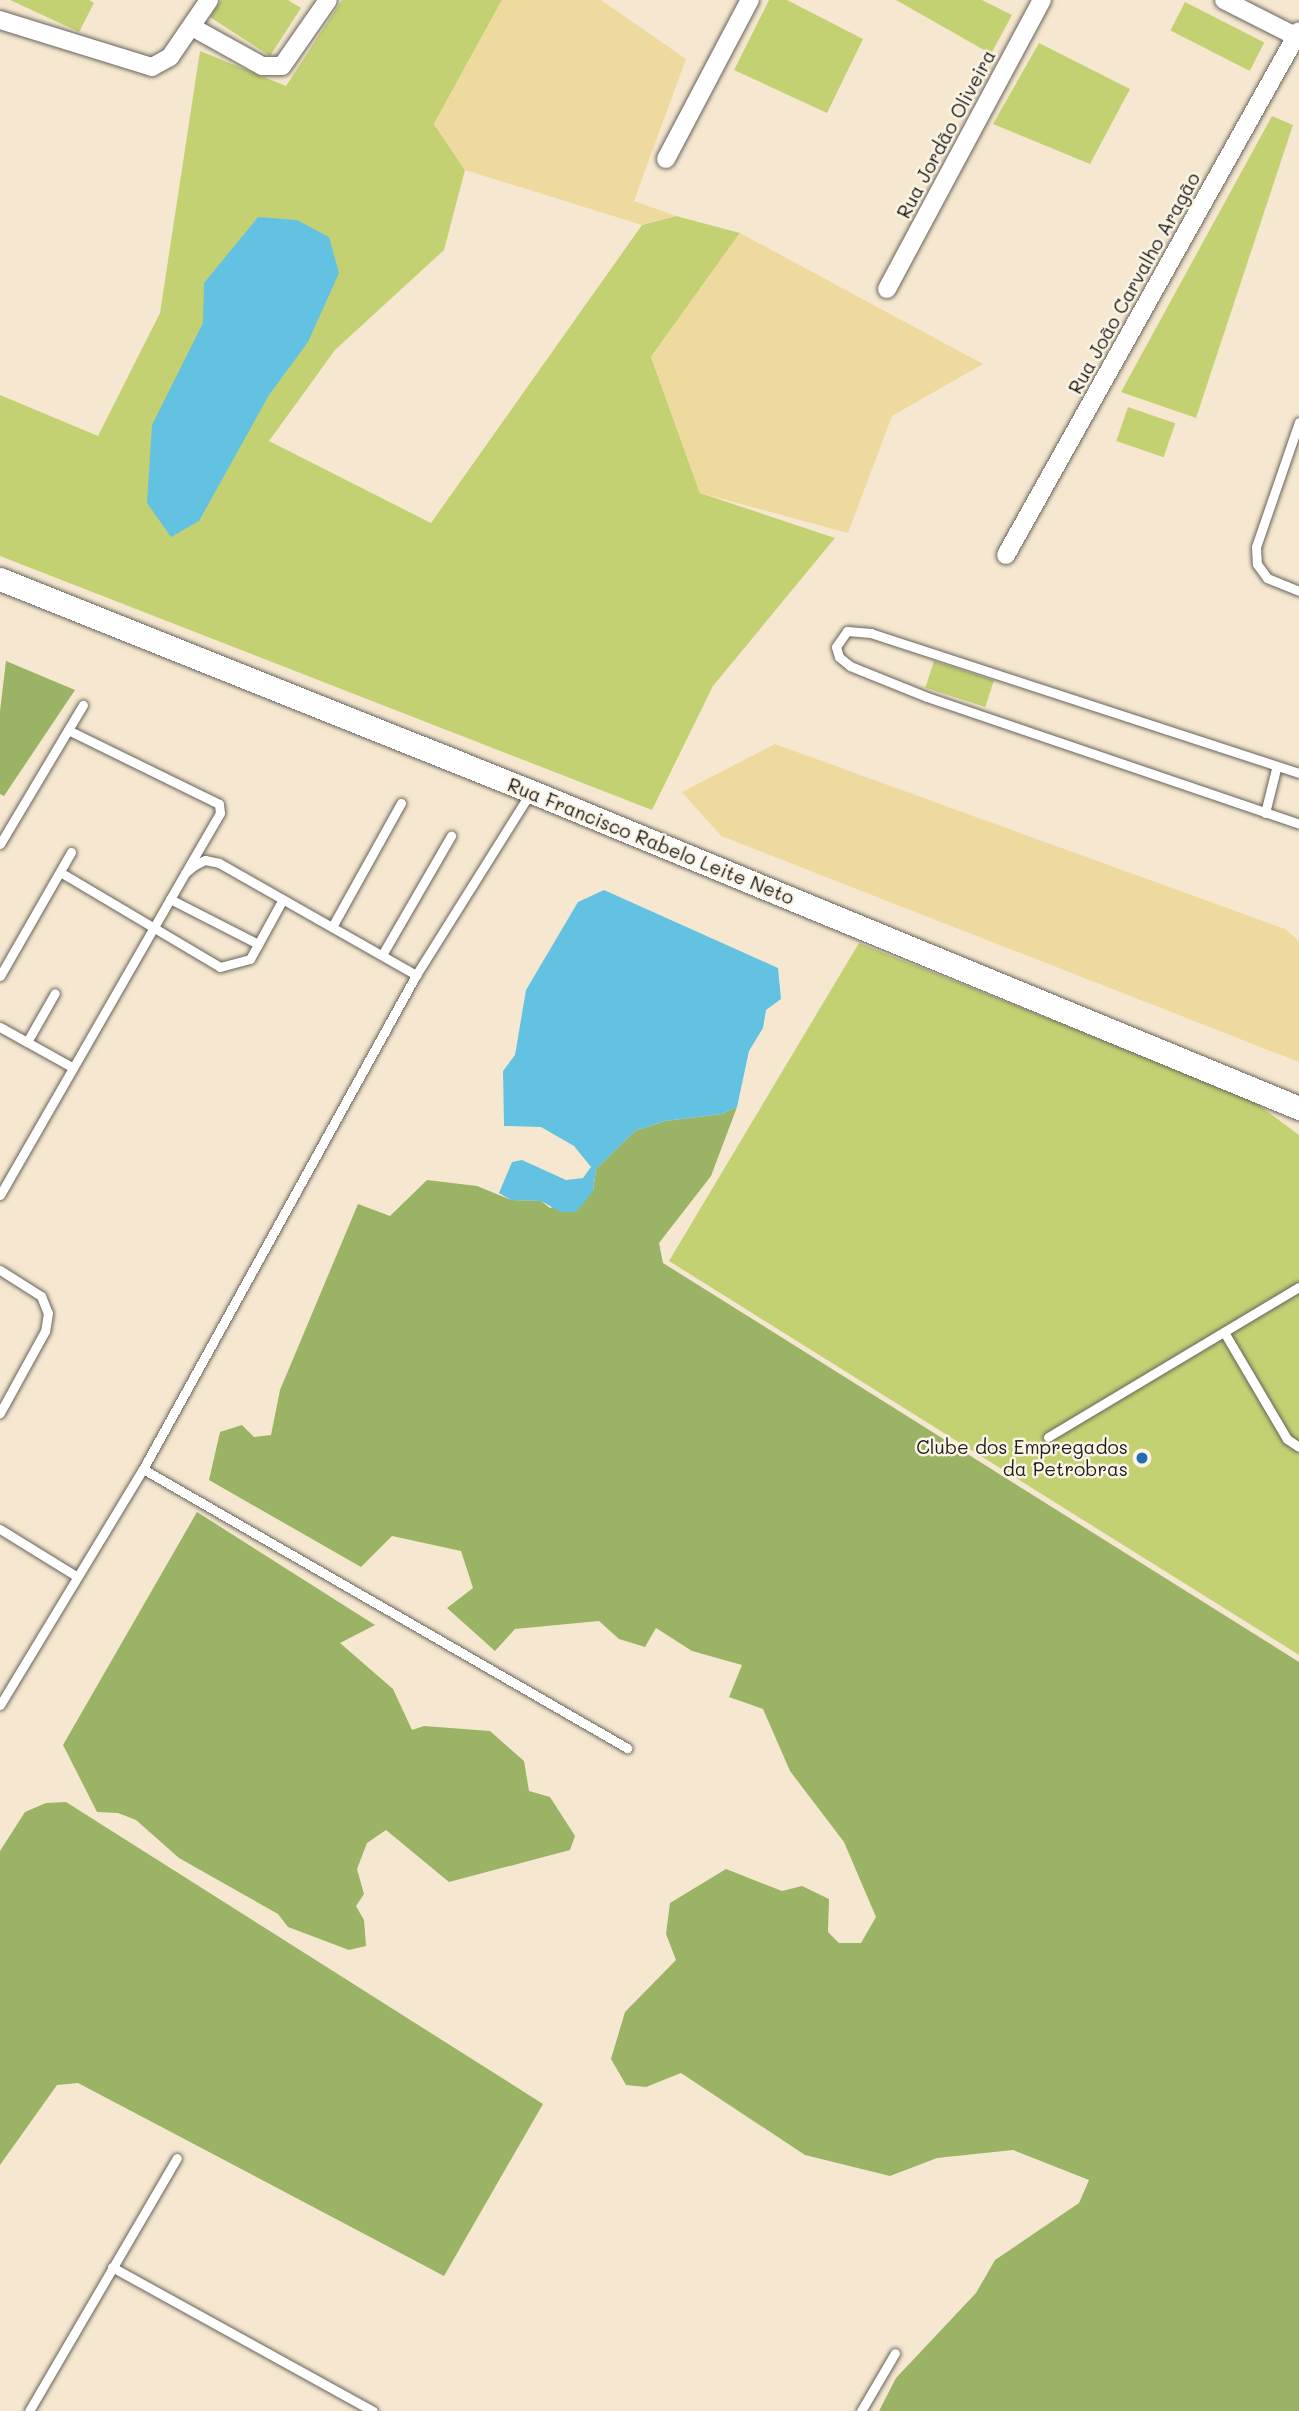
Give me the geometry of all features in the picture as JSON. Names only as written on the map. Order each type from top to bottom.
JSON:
[{"type":"street","points":[[0,20],[152,67],[170,57],[209,0]]},
{"type":"street","points":[[192,27],[273,68],[292,58],[328,0]]},
{"type":"street","points":[[666,159],[750,0]]},
{"type":"street","name":"Rua Jordão Oliveira","points":[[887,289],[1042,0]]},
{"type":"street","points":[[1224,0],[1298,36]]},
{"type":"street","name":"Rua João Carvalho Aragão","points":[[1006,555],[1298,36]]},
{"type":"street","name":"Rua Francisco Rabelo Leite Neto","points":[[0,579],[530,791],[1298,1109]]},
{"type":"lane","points":[[1299,422],[1256,547],[1257,564],[1266,578],[1299,591]]},
{"type":"lane","points":[[1299,773],[1276,769],[871,633],[847,631],[836,647],[839,657],[849,666],[927,697],[1299,824]]},
{"type":"lane","points":[[0,844],[83,705]]},
{"type":"lane","points":[[0,1195],[220,813],[219,804],[68,730]]},
{"type":"lane","points":[[1265,813],[1276,769]]},
{"type":"lane","points":[[0,1705],[143,1469],[416,975],[530,791]]},
{"type":"lane","points":[[332,927],[401,803]]},
{"type":"lane","points":[[382,955],[451,836]]},
{"type":"lane","points":[[0,976],[71,852]]},
{"type":"lane","points":[[185,873],[205,860],[219,863],[416,975]]},
{"type":"lane","points":[[60,872],[220,967],[250,959],[283,900]]},
{"type":"lane","points":[[170,899],[258,944]]},
{"type":"lane","points":[[27,1042],[55,993]]},
{"type":"lane","points":[[0,1027],[72,1067]]},
{"type":"lane","points":[[0,1270],[41,1297],[48,1312],[46,1331],[0,1413]]},
{"type":"lane","points":[[1048,1437],[1299,1287]]},
{"type":"lane","points":[[1224,1332],[1287,1439],[1299,1447]]},
{"type":"lane","points":[[143,1469],[627,1748]]},
{"type":"lane","points":[[0,1529],[76,1576]]},
{"type":"lane","points":[[29,2411],[177,2158]]},
{"type":"lane","points":[[112,2267],[373,2411]]},
{"type":"lane","points":[[861,2411],[895,2353]]},
{"type":"green space","points":[[10,0],[89,0],[94,3],[79,32]]},
{"type":"green space","points":[[221,0],[288,0],[301,8],[270,56],[210,17]]},
{"type":"green space","points":[[342,0],[502,0],[434,124],[465,170],[444,250],[335,350],[269,441],[431,523],[642,225],[676,216],[740,233],[651,357],[700,493],[835,538],[713,686],[652,810],[0,556],[0,395],[98,436],[160,313],[200,51],[286,86]]},
{"type":"green space","points":[[769,0],[787,0],[863,39],[827,113],[734,70]]},
{"type":"green space","points":[[896,0],[982,0],[1012,15],[991,54]]},
{"type":"green space","points":[[1185,2],[1264,42],[1250,71],[1170,31]]},
{"type":"green space","points":[[1039,43],[1130,89],[1090,164],[993,124]]},
{"type":"green space","points":[[1272,116],[1293,125],[1196,418],[1121,392]]},
{"type":"green space","points":[[1128,407],[1175,423],[1164,457],[1116,441]]},
{"type":"green space","points":[[6,661],[75,690],[4,796],[0,794],[0,711]]},
{"type":"green space","points":[[934,661],[994,680],[985,707],[925,688]]},
{"type":"green space","name":"Clube dos Empregados da Petrobras","points":[[859,943],[1252,1100],[1299,1135],[1299,1655],[669,1261]]},
{"type":"green space","points":[[737,1107],[711,1176],[659,1243],[663,1263],[1299,1662],[1299,2411],[879,2411],[896,2378],[976,2293],[995,2260],[1079,2203],[1089,2180],[1013,2150],[937,2158],[890,2176],[805,2155],[681,2073],[646,2087],[626,2085],[611,2059],[625,2012],[676,1960],[666,1934],[670,1903],[726,1869],[782,1891],[802,1886],[829,1899],[828,1932],[839,1943],[861,1943],[876,1917],[844,1842],[790,1771],[763,1709],[729,1697],[742,1665],[692,1651],[656,1628],[645,1647],[619,1639],[599,1621],[515,1629],[495,1651],[447,1608],[473,1588],[461,1551],[392,1536],[361,1567],[209,1480],[220,1432],[242,1425],[254,1437],[271,1435],[280,1390],[358,1204],[390,1216],[427,1180],[477,1186],[511,1200],[541,1201],[550,1208],[593,1191],[596,1169],[635,1131],[665,1121],[722,1114]]},
{"type":"green space","points":[[197,1512],[375,1625],[340,1643],[393,1689],[412,1730],[424,1726],[490,1731],[524,1761],[529,1791],[550,1797],[575,1836],[570,1850],[449,1882],[386,1830],[367,1843],[357,1869],[364,1894],[356,1906],[364,1920],[366,1946],[349,1950],[288,1927],[278,1914],[179,1858],[136,1820],[118,1813],[97,1812],[63,1745]]},
{"type":"green space","points":[[66,1802],[543,2104],[444,2276],[78,2083],[57,2085],[0,2165],[0,1851],[25,1812],[46,1803]]},
{"type":"sand","points":[[502,0],[601,0],[686,59],[634,201],[676,216],[642,225],[465,170],[434,124]]},
{"type":"sand","points":[[740,233],[983,364],[892,416],[848,533],[700,493],[651,357]]},
{"type":"sand","points":[[775,744],[1285,929],[1299,941],[1299,1062],[721,836],[682,792]]},
{"type":"water","points":[[258,217],[297,220],[329,237],[339,273],[308,342],[269,395],[199,521],[171,537],[147,503],[152,425],[203,323],[204,283]]},
{"type":"water","points":[[604,890],[778,968],[781,999],[766,1010],[763,1028],[749,1051],[737,1107],[722,1114],[665,1121],[635,1131],[596,1169],[593,1191],[583,1204],[575,1212],[561,1212],[541,1201],[511,1200],[499,1193],[512,1162],[522,1160],[566,1180],[583,1178],[591,1167],[574,1146],[541,1127],[504,1126],[503,1071],[515,1055],[526,990],[578,902]]},
{"type":"place","name":"Clube dos Empregados da Petrobras","points":[[1142,1458]]}]
